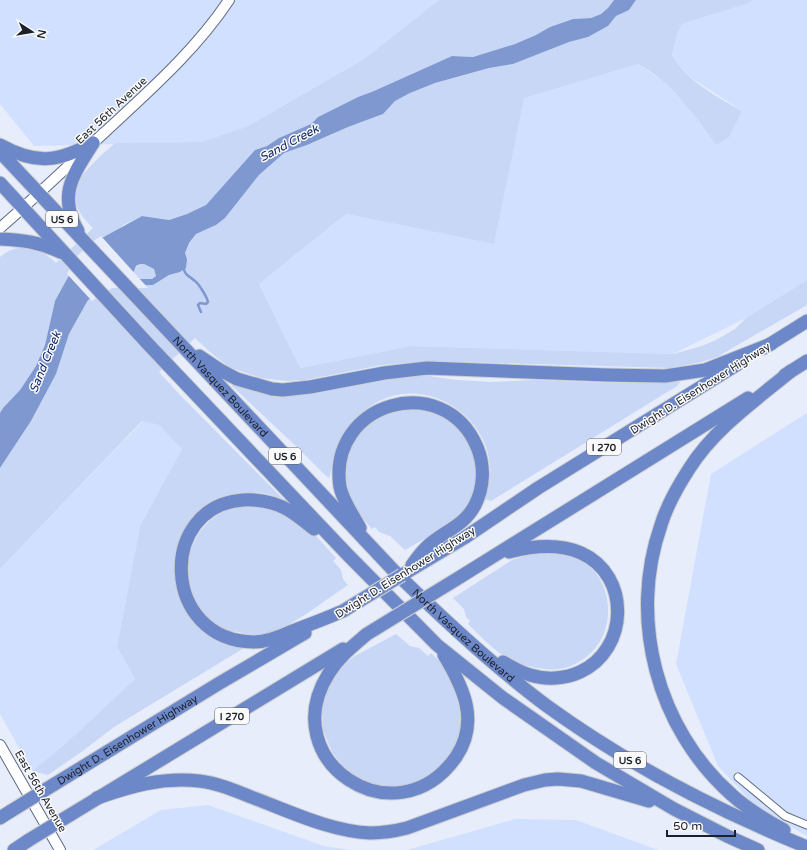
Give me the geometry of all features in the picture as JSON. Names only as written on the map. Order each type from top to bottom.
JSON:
[{"type":"highway","points":[[0,144],[24,156],[43,159],[69,154],[93,143]]},
{"type":"highway","points":[[86,244],[71,217],[68,193],[76,172],[93,143]]},
{"type":"highway","name":"North Vasquez Boulevard","points":[[0,152],[172,335],[196,357],[374,550],[424,601],[470,643],[547,705],[653,774],[703,800],[807,847]]},
{"type":"highway","name":"North Vasquez Boulevard","points":[[0,183],[178,376],[347,554],[437,645],[526,716],[596,763],[674,809],[718,832],[758,850]]},
{"type":"highway","points":[[0,239],[31,241],[45,245],[67,257]]},
{"type":"highway","name":"Dwight D. Eisenhower Highway","points":[[0,818],[218,684],[402,575],[434,549],[464,538],[538,488],[807,321]]},
{"type":"highway","points":[[196,357],[237,379],[272,389],[282,390],[310,387],[384,373],[427,368],[665,376],[705,370],[771,344]]},
{"type":"highway","name":"I 270","points":[[14,850],[497,555],[807,361]]},
{"type":"highway","points":[[791,371],[716,435],[690,467],[679,485],[661,524],[655,544],[646,604],[651,651],[658,680],[676,722],[688,743],[715,778],[732,795],[752,811],[807,842]]},
{"type":"highway","points":[[374,550],[342,493],[340,486],[341,456],[347,440],[358,426],[371,415],[380,410],[403,402],[434,406],[451,415],[470,433],[475,440],[481,457],[483,481],[474,506],[466,519],[434,549]]},
{"type":"highway","points":[[343,611],[270,640],[255,642],[230,638],[209,627],[192,610],[183,585],[182,562],[183,554],[191,532],[206,515],[212,510],[228,503],[251,500],[268,502],[289,510],[347,554]]},
{"type":"highway","points":[[470,643],[518,670],[531,675],[543,678],[564,678],[585,670],[595,663],[604,654],[610,644],[616,628],[618,612],[616,596],[610,581],[594,562],[582,553],[568,548],[536,547],[521,548],[497,555]]},
{"type":"highway","points":[[367,634],[342,656],[328,673],[318,696],[315,723],[318,738],[324,753],[333,768],[346,779],[357,785],[379,792],[394,793],[408,791],[431,782],[449,766],[461,747],[467,729],[468,714],[466,702],[460,684],[437,645]]},
{"type":"highway","points":[[98,798],[133,786],[156,781],[178,780],[201,782],[234,790],[322,823],[347,830],[370,833],[394,831],[407,828],[524,785],[558,779],[572,779],[598,785],[674,809]]},
{"type":"highway","points":[[718,832],[744,850]]},
{"type":"main road","name":"East 56th Avenue","points":[[0,228],[93,143],[178,62],[217,17],[229,0]]},
{"type":"main road","name":"East 56th Avenue","points":[[0,745],[5,760],[60,850]]},
{"type":"street","points":[[738,777],[785,816],[807,825]]},
{"type":"shaded area","points":[[0,0],[439,0],[364,59],[246,127],[223,136],[202,142],[34,146],[0,104]]},
{"type":"shaded area","points":[[439,0],[614,0],[601,14],[591,18],[573,19],[550,27],[515,44],[473,57],[452,56],[358,97],[318,117],[311,124],[279,138],[267,146],[255,150],[206,205],[187,214],[169,220],[142,216],[123,225],[55,301],[45,345],[36,366],[20,390],[0,413],[0,257],[7,252],[22,247],[36,249],[50,257],[56,263],[93,228],[79,211],[76,201],[76,191],[79,182],[85,173],[100,157],[115,143],[202,142],[246,127],[364,59]]},
{"type":"shaded area","points":[[636,0],[753,0],[749,3],[682,24],[677,34],[672,55],[686,73],[703,88],[742,111],[729,137],[716,145],[671,89],[650,71],[638,64],[524,98],[494,244],[346,214],[259,284],[300,368],[411,346],[673,354],[702,346],[716,340],[735,329],[746,318],[807,280],[807,305],[717,357],[701,362],[670,368],[426,361],[382,365],[305,380],[286,381],[261,378],[229,367],[195,338],[159,372],[284,500],[267,494],[238,493],[218,498],[210,502],[203,508],[195,519],[177,571],[178,590],[181,598],[215,636],[231,644],[244,648],[114,727],[48,775],[32,771],[64,745],[135,679],[117,647],[140,526],[182,449],[159,425],[142,421],[0,569],[0,468],[31,421],[56,374],[69,334],[88,300],[111,286],[153,285],[169,275],[180,272],[187,259],[185,253],[189,243],[196,234],[216,225],[225,218],[259,175],[284,153],[383,114],[395,101],[435,83],[489,68],[513,64],[569,42],[588,37],[608,26],[616,16],[629,10]]},
{"type":"shaded area","points":[[753,0],[807,0],[807,280],[746,318],[673,354],[411,346],[300,368],[259,284],[346,214],[494,244],[523,98],[638,64],[663,81],[687,106],[716,145],[742,111],[693,79],[676,62],[672,55],[677,34],[682,24],[749,3]]},
{"type":"shaded area","points":[[140,264],[144,264],[154,269],[156,276],[152,279],[140,279],[133,274],[134,269]]},
{"type":"shaded area","points":[[422,375],[457,380],[491,382],[535,380],[618,383],[680,382],[677,386],[491,501],[484,499],[490,473],[487,449],[476,428],[460,411],[439,399],[416,394],[391,396],[365,410],[352,422],[342,437],[329,478],[232,386],[233,381],[297,394],[321,392],[354,384]]},
{"type":"shaded area","points":[[425,408],[460,427],[472,447],[478,470],[475,491],[467,508],[455,521],[405,550],[390,536],[379,532],[375,527],[372,529],[354,508],[346,484],[347,459],[350,447],[364,427],[385,412]]},
{"type":"shaded area","points":[[807,413],[807,836],[757,808],[718,766],[676,664],[711,474]]},
{"type":"shaded area","points":[[143,421],[159,425],[182,449],[140,526],[117,647],[135,679],[64,745],[32,771],[0,714],[0,569]]},
{"type":"shaded area","points":[[265,504],[308,527],[336,558],[333,561],[341,570],[343,579],[348,585],[297,620],[275,631],[261,635],[254,635],[225,630],[208,619],[197,605],[190,590],[188,573],[189,556],[195,540],[205,526],[219,514],[238,505]]},
{"type":"shaded area","points":[[540,551],[567,553],[586,563],[597,575],[605,590],[608,606],[607,623],[602,639],[592,652],[575,664],[560,669],[533,667],[517,663],[507,658],[489,644],[468,624],[470,621],[466,617],[464,609],[453,598],[512,560]]},
{"type":"shaded area","points":[[396,634],[410,646],[419,648],[428,656],[431,653],[449,670],[463,713],[458,743],[439,770],[413,784],[387,787],[374,784],[353,775],[343,766],[332,752],[323,730],[322,708],[325,696],[336,673],[344,664],[355,656]]},
{"type":"shaded area","points":[[208,805],[324,846],[350,850],[93,850],[161,810]]},
{"type":"shaded area","points":[[515,819],[576,820],[658,850],[407,850]]},
{"type":"water","name":"Sand Creek","points":[[614,0],[636,0],[629,10],[616,16],[608,26],[588,37],[569,42],[513,64],[489,68],[435,83],[395,101],[383,114],[284,153],[259,175],[225,218],[216,225],[196,234],[189,243],[185,253],[187,259],[186,268],[180,272],[169,275],[153,285],[111,286],[88,300],[69,334],[56,374],[31,421],[0,468],[0,413],[20,390],[36,366],[45,345],[55,301],[78,259],[102,238],[142,216],[169,220],[187,214],[206,205],[255,150],[267,146],[279,138],[311,124],[318,117],[358,97],[452,56],[473,57],[515,44],[550,27],[573,19],[591,18],[601,14]],"holes":[[[144,264],[154,269],[156,276],[152,279],[140,279],[133,273],[136,266]]]},
{"type":"pier","points":[[101,236],[148,288],[112,288],[92,301],[67,274],[76,257]]},
{"type":"waterway","points":[[175,235],[178,246]]},
{"type":"waterway","points":[[183,266],[186,274],[199,285],[205,294],[208,302],[206,304],[200,303],[198,305],[201,312]]}]
